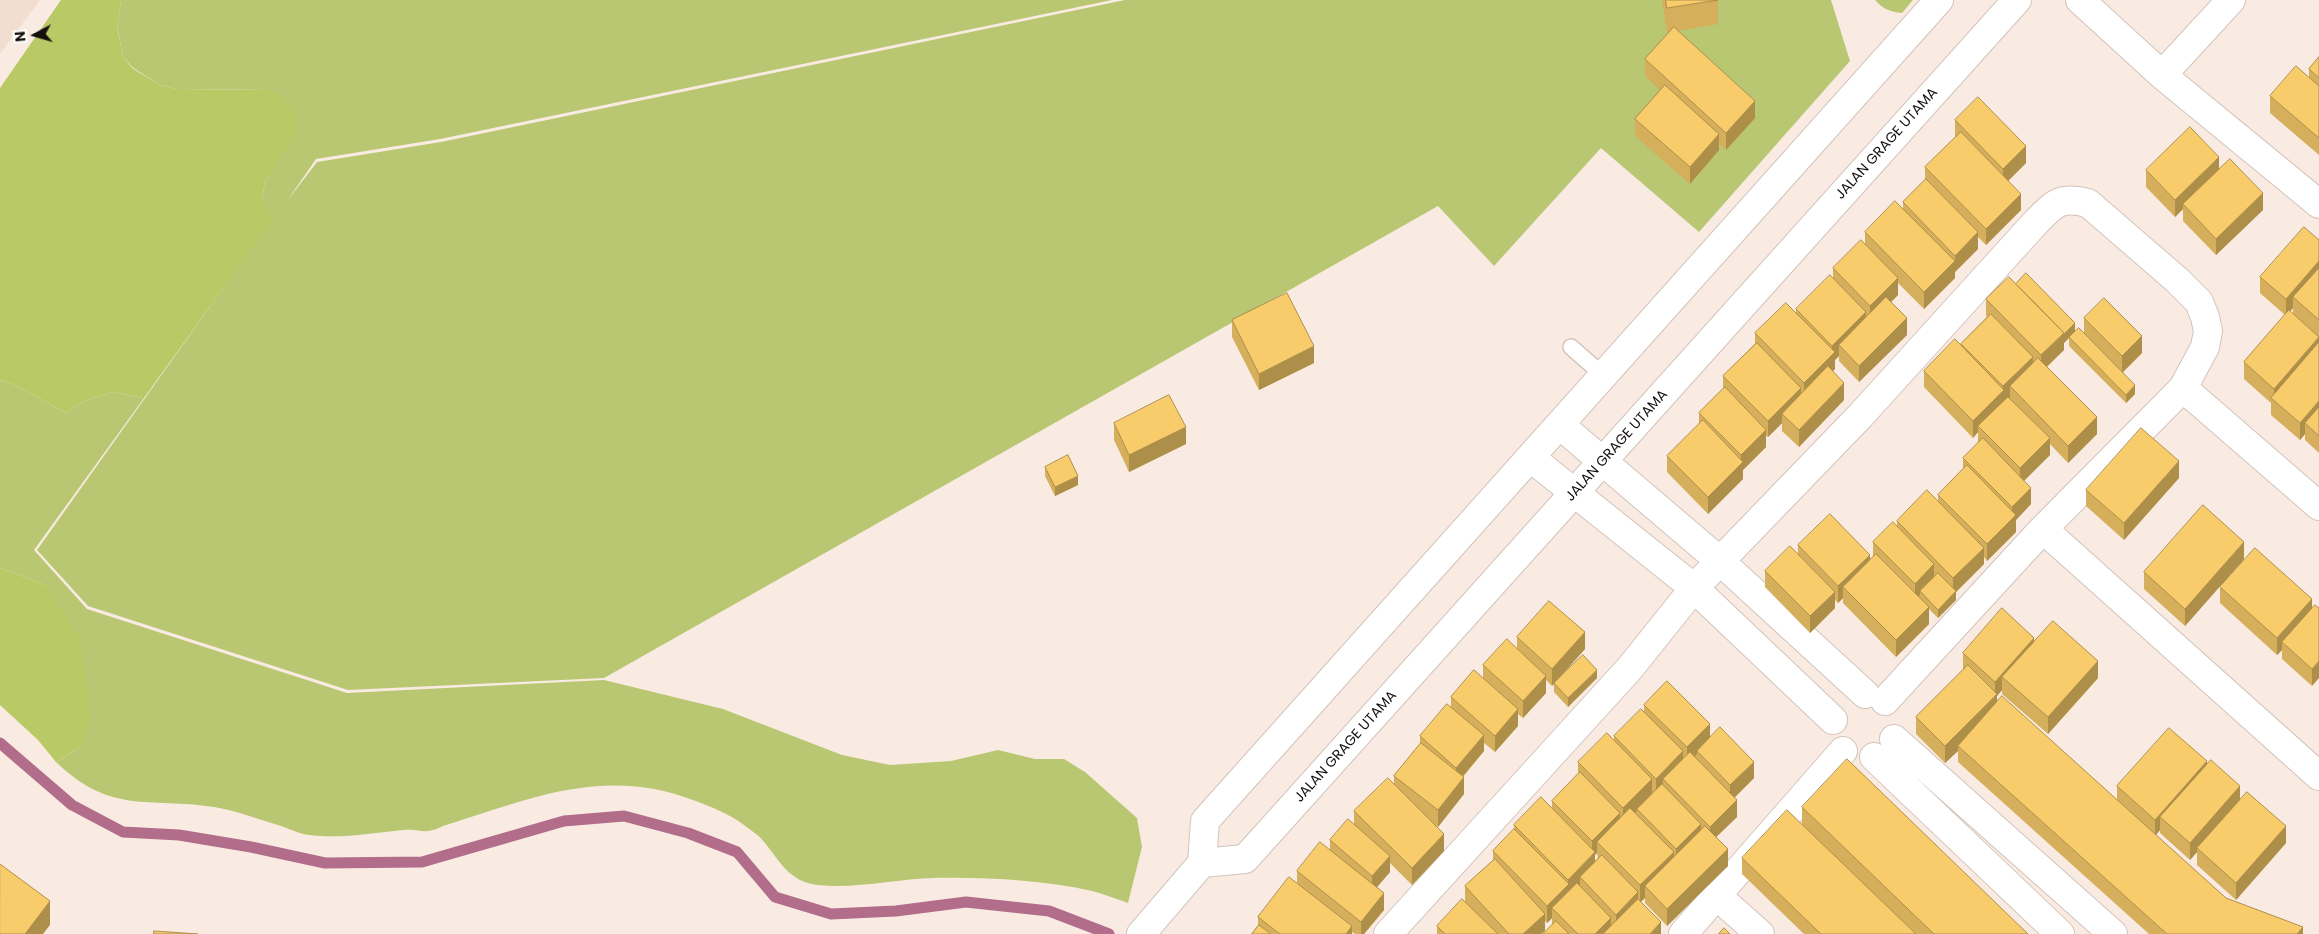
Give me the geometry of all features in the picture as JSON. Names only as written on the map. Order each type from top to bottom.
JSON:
[{"type":"street","points":[[1148,926],[1202,863],[1205,821],[1532,458],[1939,0]]},
{"type":"street","name":"JALAN GRAGE UTAMA","points":[[1202,863],[1245,859],[2017,0]]},
{"type":"street","points":[[2080,0],[2162,75],[2319,204]]},
{"type":"street","points":[[2162,75],[2231,0]]},
{"type":"street","points":[[1388,934],[1630,668],[1694,588],[1861,415],[2055,203],[2072,199],[2088,203],[2177,280],[2199,302],[2206,317],[2208,331],[2205,347],[2183,388],[1875,698]]},
{"type":"street","points":[[2183,388],[2319,506]]},
{"type":"street","points":[[1560,425],[1893,712],[1896,726],[1884,748],[1864,759],[1853,756],[1843,751],[1836,742],[1832,731],[1833,720],[1837,710],[1844,701],[1854,696],[1875,698]]},
{"type":"street","points":[[1532,458],[1694,588],[1833,720]]},
{"type":"street","points":[[2043,529],[2319,776]]},
{"type":"street","points":[[1884,748],[2060,934]]},
{"type":"street","points":[[1884,748],[2113,934]]},
{"type":"street","points":[[1683,934],[1843,751]]},
{"type":"street","points":[[1716,895],[1760,934]]},
{"type":"lane","points":[[1571,347],[1604,376]]},
{"type":"shaded area","points":[[0,0],[40,0],[0,54]]},
{"type":"green space","points":[[61,0],[121,0],[117,27],[123,56],[132,68],[160,85],[176,89],[271,90],[285,98],[297,113],[296,136],[265,181],[262,199],[274,218],[144,398],[113,392],[82,402],[66,413],[13,384],[0,380],[0,88]]},
{"type":"green space","points":[[121,0],[1112,0],[440,139],[316,159],[287,201],[317,162],[441,142],[1125,0],[1831,0],[1850,61],[1699,232],[1601,148],[1494,266],[1438,206],[604,678],[348,690],[88,606],[37,550],[273,218],[262,199],[265,181],[277,162],[271,90],[176,89],[160,85],[132,67],[123,56],[117,26]]},
{"type":"green space","points":[[1875,0],[1913,0],[1902,13],[1887,10]]},
{"type":"green space","points":[[0,380],[13,384],[66,413],[82,402],[113,392],[144,398],[34,550],[87,609],[347,693],[604,680],[723,709],[842,755],[890,765],[951,761],[998,750],[1035,759],[1064,759],[1085,772],[1137,818],[1142,847],[1128,903],[1106,895],[1073,887],[1013,880],[934,878],[847,886],[808,883],[786,870],[760,837],[732,817],[693,800],[660,790],[628,786],[597,786],[566,790],[506,806],[431,831],[403,830],[332,836],[302,834],[249,816],[214,807],[131,801],[95,790],[76,779],[56,762],[82,746],[46,585],[0,568]]},
{"type":"green space","points":[[0,568],[46,585],[80,637],[91,720],[82,746],[56,762],[38,740],[0,705]]},
{"type":"building","points":[[1666,0],[1718,0],[1667,8]]},
{"type":"building","points":[[1674,27],[1755,101],[1726,133],[1645,59]]},
{"type":"building","points":[[2319,57],[2319,78],[2309,69]]},
{"type":"building","points":[[2296,66],[2319,86],[2319,138],[2270,96]]},
{"type":"building","points":[[1665,85],[1719,134],[1690,167],[1635,119]]},
{"type":"building","points":[[1978,97],[2026,146],[2003,169],[1955,120]]},
{"type":"building","points":[[2190,127],[2219,157],[2175,200],[2146,170]]},
{"type":"building","points":[[1961,132],[2021,194],[1986,229],[1925,167]]},
{"type":"building","points":[[2230,159],[2263,193],[2216,239],[2183,204]]},
{"type":"building","points":[[1926,179],[1978,232],[1955,256],[1903,202]]},
{"type":"building","points":[[1895,201],[1955,261],[1924,292],[1865,232]]},
{"type":"building","points":[[2304,227],[2319,240],[2319,261],[2286,299],[2260,277]]},
{"type":"building","points":[[1861,240],[1898,278],[1870,306],[1833,268]]},
{"type":"building","points":[[2319,268],[2319,320],[2293,297]]},
{"type":"building","points":[[2026,273],[2075,323],[2064,334],[2016,284]]},
{"type":"building","points":[[1830,275],[1866,312],[1832,346],[1796,309]]},
{"type":"building","points":[[2009,277],[2064,333],[2041,355],[1986,299]]},
{"type":"building","points":[[1287,293],[1314,346],[1259,374],[1232,320]]},
{"type":"building","points":[[1886,297],[1907,318],[1859,366],[1839,345]]},
{"type":"building","points":[[2104,298],[2142,336],[2122,356],[2084,318]]},
{"type":"building","points":[[1786,303],[1835,352],[1804,383],[1755,333]]},
{"type":"building","points":[[2289,310],[2319,337],[2274,389],[2244,362]]},
{"type":"building","points":[[1991,314],[2033,357],[2003,386],[1961,344]]},
{"type":"building","points":[[2079,328],[2135,385],[2126,395],[2069,337]]},
{"type":"building","points":[[1955,339],[2004,390],[1973,421],[1924,371]]},
{"type":"building","points":[[2319,342],[2319,401],[2300,423],[2271,398]]},
{"type":"building","points":[[1757,343],[1801,388],[1768,421],[1723,376]]},
{"type":"building","points":[[2038,358],[2097,417],[2068,446],[2010,386]]},
{"type":"building","points":[[1828,366],[1844,383],[1799,430],[1782,414]]},
{"type":"building","points":[[1725,387],[1766,430],[1741,455],[1699,413]]},
{"type":"building","points":[[1169,395],[1186,427],[1129,455],[1114,423]]},
{"type":"building","points":[[2008,397],[2050,438],[2020,468],[1978,426]]},
{"type":"building","points":[[2319,407],[2319,436],[2305,423]]},
{"type":"building","points":[[1703,420],[1743,462],[1708,497],[1667,456]]},
{"type":"building","points":[[2141,428],[2179,461],[2124,523],[2086,490]]},
{"type":"building","points":[[1983,438],[2031,488],[2012,507],[1963,458]]},
{"type":"building","points":[[1068,455],[1078,476],[1055,487],[1045,467]]},
{"type":"building","points":[[1967,465],[2016,515],[1987,544],[1938,495]]},
{"type":"building","points":[[1927,490],[1984,548],[1953,578],[1897,521]]},
{"type":"building","points":[[2203,505],[2244,542],[2185,609],[2144,572]]},
{"type":"building","points":[[1830,514],[1870,555],[1838,586],[1798,545]]},
{"type":"building","points":[[1893,522],[1934,564],[1915,584],[1873,542]]},
{"type":"building","points":[[1790,546],[1835,592],[1810,616],[1765,571]]},
{"type":"building","points":[[2255,548],[2312,599],[2277,638],[2220,587]]},
{"type":"building","points":[[1876,554],[1929,607],[1896,640],[1843,587]]},
{"type":"building","points":[[1938,573],[1956,591],[1938,610],[1920,591]]},
{"type":"building","points":[[1549,601],[1585,632],[1552,669],[1517,637]]},
{"type":"building","points":[[2315,605],[2319,608],[2319,661],[2312,669],[2282,642]]},
{"type":"building","points":[[2002,608],[2034,638],[1995,682],[1963,653]]},
{"type":"building","points":[[2053,621],[2098,661],[2048,717],[2002,677]]},
{"type":"building","points":[[1507,639],[1546,676],[1523,701],[1483,665]]},
{"type":"building","points":[[1583,655],[1597,670],[1568,698],[1554,683]]},
{"type":"building","points":[[1968,665],[1997,694],[1945,746],[1916,717]]},
{"type":"building","points":[[1474,670],[1518,709],[1495,736],[1451,697]]},
{"type":"building","points":[[1667,681],[1710,724],[1687,747],[1644,705]]},
{"type":"building","points":[[2002,696],[2226,898],[2303,927],[2297,934],[2167,934],[1958,746]]},
{"type":"building","points":[[1447,704],[1484,735],[1456,768],[1420,736]]},
{"type":"building","points":[[1641,709],[1683,751],[1656,779],[1614,736]]},
{"type":"building","points":[[1720,727],[1754,762],[1730,785],[1697,751]]},
{"type":"building","points":[[2169,728],[2207,761],[2155,820],[2117,786]]},
{"type":"building","points":[[1607,733],[1652,779],[1623,808],[1578,762]]},
{"type":"building","points":[[1421,743],[1464,777],[1438,810],[1394,776]]},
{"type":"building","points":[[1690,752],[1737,800],[1710,827],[1663,779]]},
{"type":"building","points":[[1847,759],[2028,934],[1934,934],[1802,807]]},
{"type":"building","points":[[2211,760],[2240,786],[2190,843],[2160,817]]},
{"type":"building","points":[[1580,772],[1620,813],[1592,841],[1552,801]]},
{"type":"building","points":[[1388,778],[1444,834],[1412,868],[1354,811]]},
{"type":"building","points":[[1662,784],[1701,824],[1676,849],[1637,809]]},
{"type":"building","points":[[2247,792],[2286,826],[2236,883],[2197,848]]},
{"type":"building","points":[[1541,797],[1595,852],[1568,880],[1514,825]]},
{"type":"building","points":[[1630,808],[1674,852],[1640,885],[1597,842]]},
{"type":"building","points":[[1787,810],[1916,934],[1821,934],[1742,858]]},
{"type":"building","points":[[1348,819],[1390,856],[1372,876],[1330,840]]},
{"type":"building","points":[[1705,826],[1728,849],[1667,909],[1645,886]]},
{"type":"building","points":[[1514,829],[1569,884],[1547,906],[1493,851]]},
{"type":"building","points":[[1320,842],[1384,893],[1361,922],[1297,871]]},
{"type":"building","points":[[1602,855],[1638,892],[1616,915],[1580,877]]},
{"type":"building","points":[[1495,859],[1545,914],[1523,934],[1509,934],[1465,886]]},
{"type":"building","points":[[0,864],[50,901],[25,934],[0,934]]},
{"type":"building","points":[[1289,877],[1352,926],[1346,934],[1280,934],[1258,917]]},
{"type":"building","points":[[1577,883],[1611,918],[1595,934],[1578,934],[1552,908]]},
{"type":"building","points":[[1462,899],[1498,934],[1445,934],[1437,926]]},
{"type":"building","points":[[1638,899],[1661,922],[1650,934],[1603,934]]},
{"type":"building","points":[[1556,921],[1569,934],[1543,934]]},
{"type":"building","points":[[1259,925],[1271,934],[1252,934]]},
{"type":"building","points":[[1724,928],[1730,934],[1719,934]]},
{"type":"building","points":[[154,931],[198,934],[154,934]]},
{"type":"waterway","points":[[0,743],[72,805],[123,832],[179,835],[251,847],[325,863],[422,862],[564,821],[624,816],[688,833],[737,852],[775,897],[831,914],[896,911],[966,902],[1049,911],[1109,934]]}]
